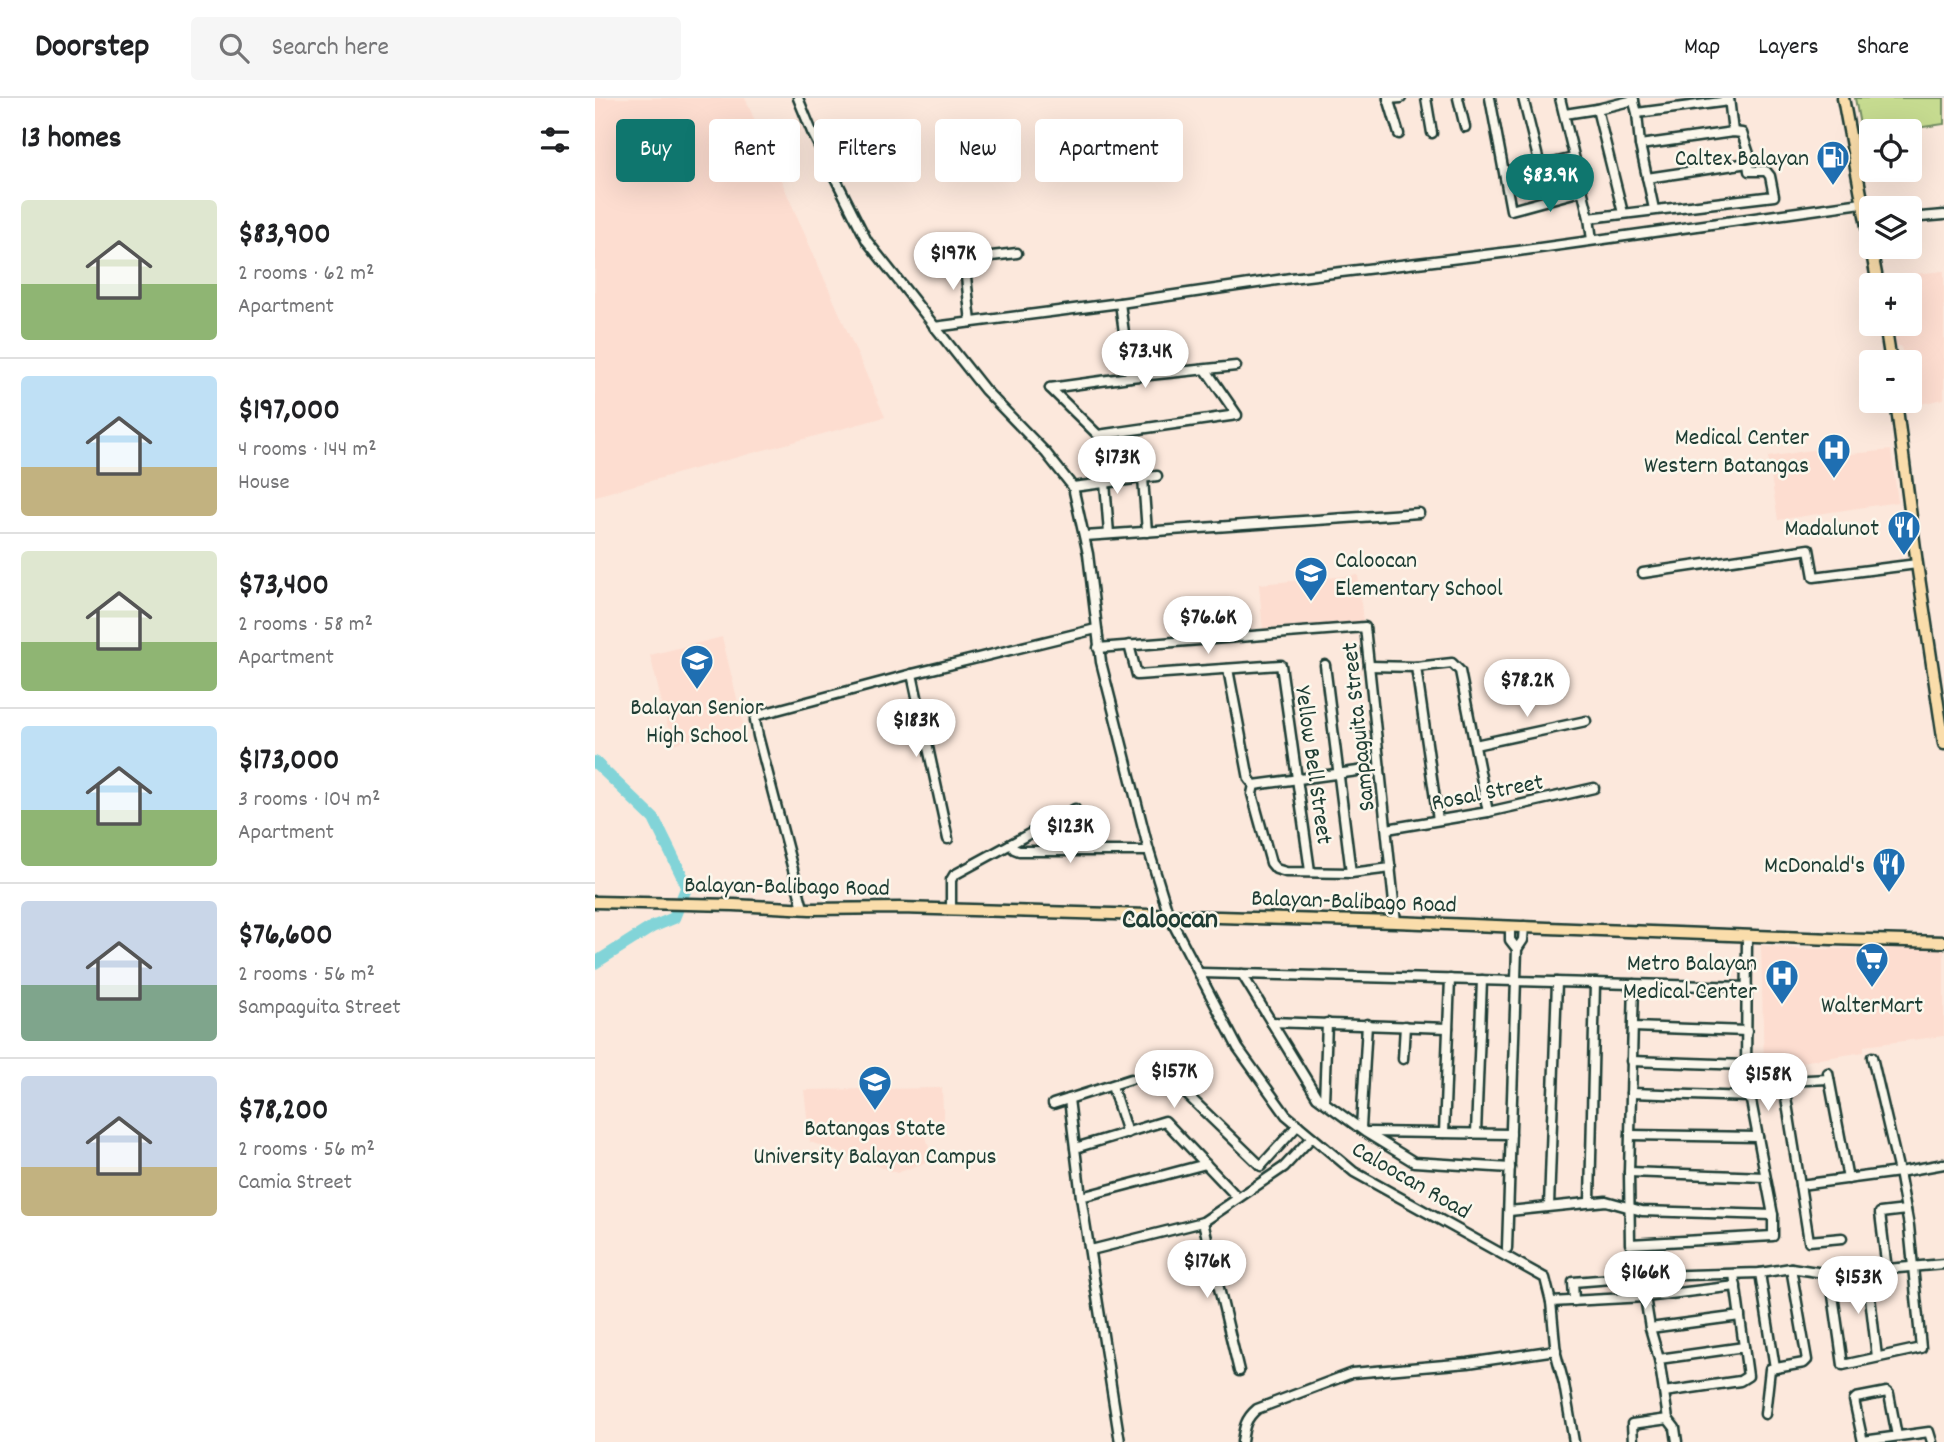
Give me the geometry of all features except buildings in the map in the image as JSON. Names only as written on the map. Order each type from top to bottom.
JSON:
[{"type":"main road","points":[[1843,98],[1861,196]]},
{"type":"main road","points":[[1898,413],[1944,744]]},
{"type":"main road","name":"Balayan-Balibago Road","points":[[595,902],[1396,922],[1944,942]]},
{"type":"street","points":[[798,98],[812,132],[867,241],[985,390],[1046,453],[1073,487],[1157,475]]},
{"type":"street","points":[[1399,134],[1388,99],[1401,98]]},
{"type":"street","points":[[1426,98],[1431,133]]},
{"type":"street","points":[[1458,98],[1465,127]]},
{"type":"street","points":[[1490,98],[1511,209],[1581,191]]},
{"type":"street","points":[[1523,98],[1540,166]]},
{"type":"street","points":[[1560,98],[1592,240]]},
{"type":"street","points":[[1667,98],[1668,109]]},
{"type":"street","points":[[1565,114],[1633,99],[1654,209]]},
{"type":"street","points":[[1637,113],[1668,109],[1696,101],[1729,99],[1734,132]]},
{"type":"street","points":[[1597,109],[1623,213]]},
{"type":"street","points":[[1589,218],[1774,196],[1770,176],[1766,171],[1749,171],[1750,157],[1742,134],[1734,132],[1640,145]]},
{"type":"street","points":[[1505,177],[1574,159]]},
{"type":"street","points":[[1647,178],[1748,163]]},
{"type":"street","points":[[934,327],[1859,203]]},
{"type":"street","points":[[1922,217],[1944,215]]},
{"type":"street","points":[[949,261],[1017,253]]},
{"type":"street","points":[[964,259],[971,322]]},
{"type":"street","points":[[1120,303],[1131,377]]},
{"type":"street","points":[[1206,370],[1237,415],[1097,435],[1050,388],[1236,366]]},
{"type":"street","points":[[1143,478],[1147,532]]},
{"type":"street","points":[[1105,482],[1109,534]]},
{"type":"street","name":"Caloocan Road","points":[[1073,487],[1089,554],[1098,648],[1149,851],[1169,916],[1238,1048],[1286,1115],[1354,1172],[1545,1278],[1574,1442]]},
{"type":"street","points":[[1085,536],[1419,513]]},
{"type":"street","points":[[1643,573],[1809,549],[1814,577],[1917,565]]},
{"type":"street","name":"Sampaguita Street","points":[[1098,648],[1365,627],[1396,922]]},
{"type":"street","points":[[803,908],[755,720],[758,715],[1096,629]]},
{"type":"street","points":[[1129,645],[1137,675],[1228,669],[1249,779],[1254,785]]},
{"type":"street","points":[[1369,666],[1416,667],[1452,663],[1460,671],[1488,812]]},
{"type":"street","points":[[1325,665],[1351,873]]},
{"type":"street","name":"Yellow Bell Street","points":[[1228,669],[1281,666],[1310,871]]},
{"type":"street","points":[[1416,667],[1438,820]]},
{"type":"street","points":[[912,674],[949,838]]},
{"type":"street","points":[[1475,745],[1586,721]]},
{"type":"street","points":[[1254,785],[1380,768]]},
{"type":"street","points":[[1254,785],[1252,794],[1271,863],[1276,869],[1286,872],[1351,873],[1391,868]]},
{"type":"street","name":"Rosal Street","points":[[1387,829],[1488,812],[1594,788]]},
{"type":"street","points":[[951,909],[951,880],[954,875],[1075,809]]},
{"type":"street","points":[[1011,844],[1019,851],[1149,851]]},
{"type":"street","points":[[1510,926],[1510,940],[1517,949]]},
{"type":"street","points":[[1507,1248],[1517,949],[1523,940],[1524,926]]},
{"type":"street","points":[[1634,984],[1629,1172],[1630,1244],[1773,1236],[1773,1215],[1746,1075],[1747,936]]},
{"type":"street","points":[[1201,973],[1747,987]]},
{"type":"street","points":[[1243,974],[1317,1097],[1414,1162],[1510,1168]]},
{"type":"street","points":[[1444,1133],[1450,979]]},
{"type":"street","points":[[1476,1133],[1482,980]]},
{"type":"street","points":[[1549,1206],[1557,982]]},
{"type":"street","points":[[1590,1202],[1595,983]]},
{"type":"street","points":[[1271,1022],[1448,1028]]},
{"type":"street","points":[[1324,1102],[1327,1023]]},
{"type":"street","points":[[1363,1130],[1367,1024]]},
{"type":"street","points":[[1403,1059],[1405,1026]]},
{"type":"street","points":[[1633,1027],[1747,1031]]},
{"type":"street","points":[[1830,1274],[1843,1365],[1921,1348],[1909,1226],[1872,1057]]},
{"type":"street","points":[[1632,1061],[1746,1065]]},
{"type":"street","points":[[1842,1238],[1809,1241],[1784,1085],[1786,1081],[1828,1076],[1848,1179]]},
{"type":"street","points":[[1174,1077],[1177,1084],[1261,1166],[1297,1125]]},
{"type":"street","points":[[1053,1104],[1131,1080]]},
{"type":"street","points":[[1112,1086],[1127,1133]]},
{"type":"street","points":[[1631,1093],[1750,1097]]},
{"type":"street","points":[[1069,1099],[1081,1197],[1120,1442]]},
{"type":"street","points":[[1075,1148],[1165,1121],[1238,1198]]},
{"type":"street","points":[[1363,1130],[1511,1134]]},
{"type":"street","points":[[1630,1135],[1758,1137]]},
{"type":"street","points":[[1091,1250],[1203,1222],[1284,1167],[1312,1137]]},
{"type":"street","points":[[1081,1197],[1206,1164]]},
{"type":"street","points":[[1800,1185],[1944,1164]]},
{"type":"street","points":[[1629,1172],[1765,1177]]},
{"type":"street","points":[[1509,1211],[1606,1201],[1642,1212],[1773,1215]]},
{"type":"street","points":[[1887,1270],[1880,1213],[1906,1210]]},
{"type":"street","points":[[1203,1222],[1240,1371]]},
{"type":"street","points":[[1574,1301],[1573,1282],[1701,1273],[1760,1273],[1791,1268],[1830,1274],[1944,1264]]},
{"type":"street","points":[[1765,1414],[1770,1369],[1804,1363],[1807,1360],[1791,1268]]},
{"type":"street","points":[[1867,1271],[1877,1357]]},
{"type":"street","points":[[1760,1273],[1775,1368]]},
{"type":"street","points":[[1664,1392],[1739,1381],[1748,1376],[1734,1274]]},
{"type":"street","points":[[1551,1302],[1645,1297],[1736,1286]]},
{"type":"street","points":[[1645,1297],[1659,1359],[1668,1419],[1675,1428],[1677,1442]]},
{"type":"street","points":[[1650,1328],[1739,1316]]},
{"type":"street","points":[[1659,1359],[1744,1347]]},
{"type":"street","points":[[1242,1442],[1245,1422],[1257,1409],[1352,1373],[1468,1363],[1556,1350]]},
{"type":"street","points":[[1897,1436],[1887,1392],[1854,1400],[1863,1441],[1929,1432],[1932,1442]]},
{"type":"street","points":[[1633,1442],[1632,1424],[1668,1419]]},
{"type":"shaded area","points":[[595,98],[745,98],[754,119],[709,119],[709,182],[782,182],[885,417],[595,496]]},
{"type":"shaded area","points":[[1944,271],[1944,399],[1922,404],[1922,350],[1902,350],[1901,346],[1895,347],[1893,336],[1922,336],[1922,273]]},
{"type":"shaded area","name":"Medical Center Western Batangas","points":[[1849,444],[1851,454],[1891,450],[1898,502],[1778,520],[1768,457]]},
{"type":"shaded area","name":"Caloocan Elementary School","points":[[1358,575],[1363,622],[1263,631],[1259,584]]},
{"type":"shaded area","name":"Balayan Senior High School","points":[[722,637],[744,727],[672,744],[650,655]]},
{"type":"shaded area","name":"WalterMart","points":[[1761,945],[1799,949],[1944,949],[1944,1036],[1864,1046],[1864,1052],[1764,1068]]},
{"type":"shaded area","name":"Batangas State University Balayan Campus","points":[[942,1088],[944,1134],[926,1136],[932,1160],[897,1173],[810,1142],[804,1090]]},
{"type":"green space","points":[[1855,98],[1944,98],[1944,124],[1922,127],[1922,119],[1859,120]]},
{"type":"waterway","points":[[595,762],[654,819],[687,886],[674,918],[652,927],[595,963]]},
{"type":"place","name":"Caltex Balayan","points":[[1833,187]]},
{"type":"place","name":"Medical Center Western Batangas","points":[[1834,480]]},
{"type":"place","name":"Madalunot","points":[[1904,557]]},
{"type":"place","name":"Caloocan Elementary School","points":[[1311,603]]},
{"type":"place","name":"Balayan Senior High School","points":[[697,691]]},
{"type":"place","name":"McDonald's","points":[[1889,894]]},
{"type":"place","name":"WalterMart","points":[[1872,989]]},
{"type":"place","name":"Metro Balayan Medical Center","points":[[1782,1006]]},
{"type":"place","name":"Batangas State University Balayan Campus","points":[[875,1112]]},
{"type":"district","name":"Caloocan","points":[[1170,917]]}]
